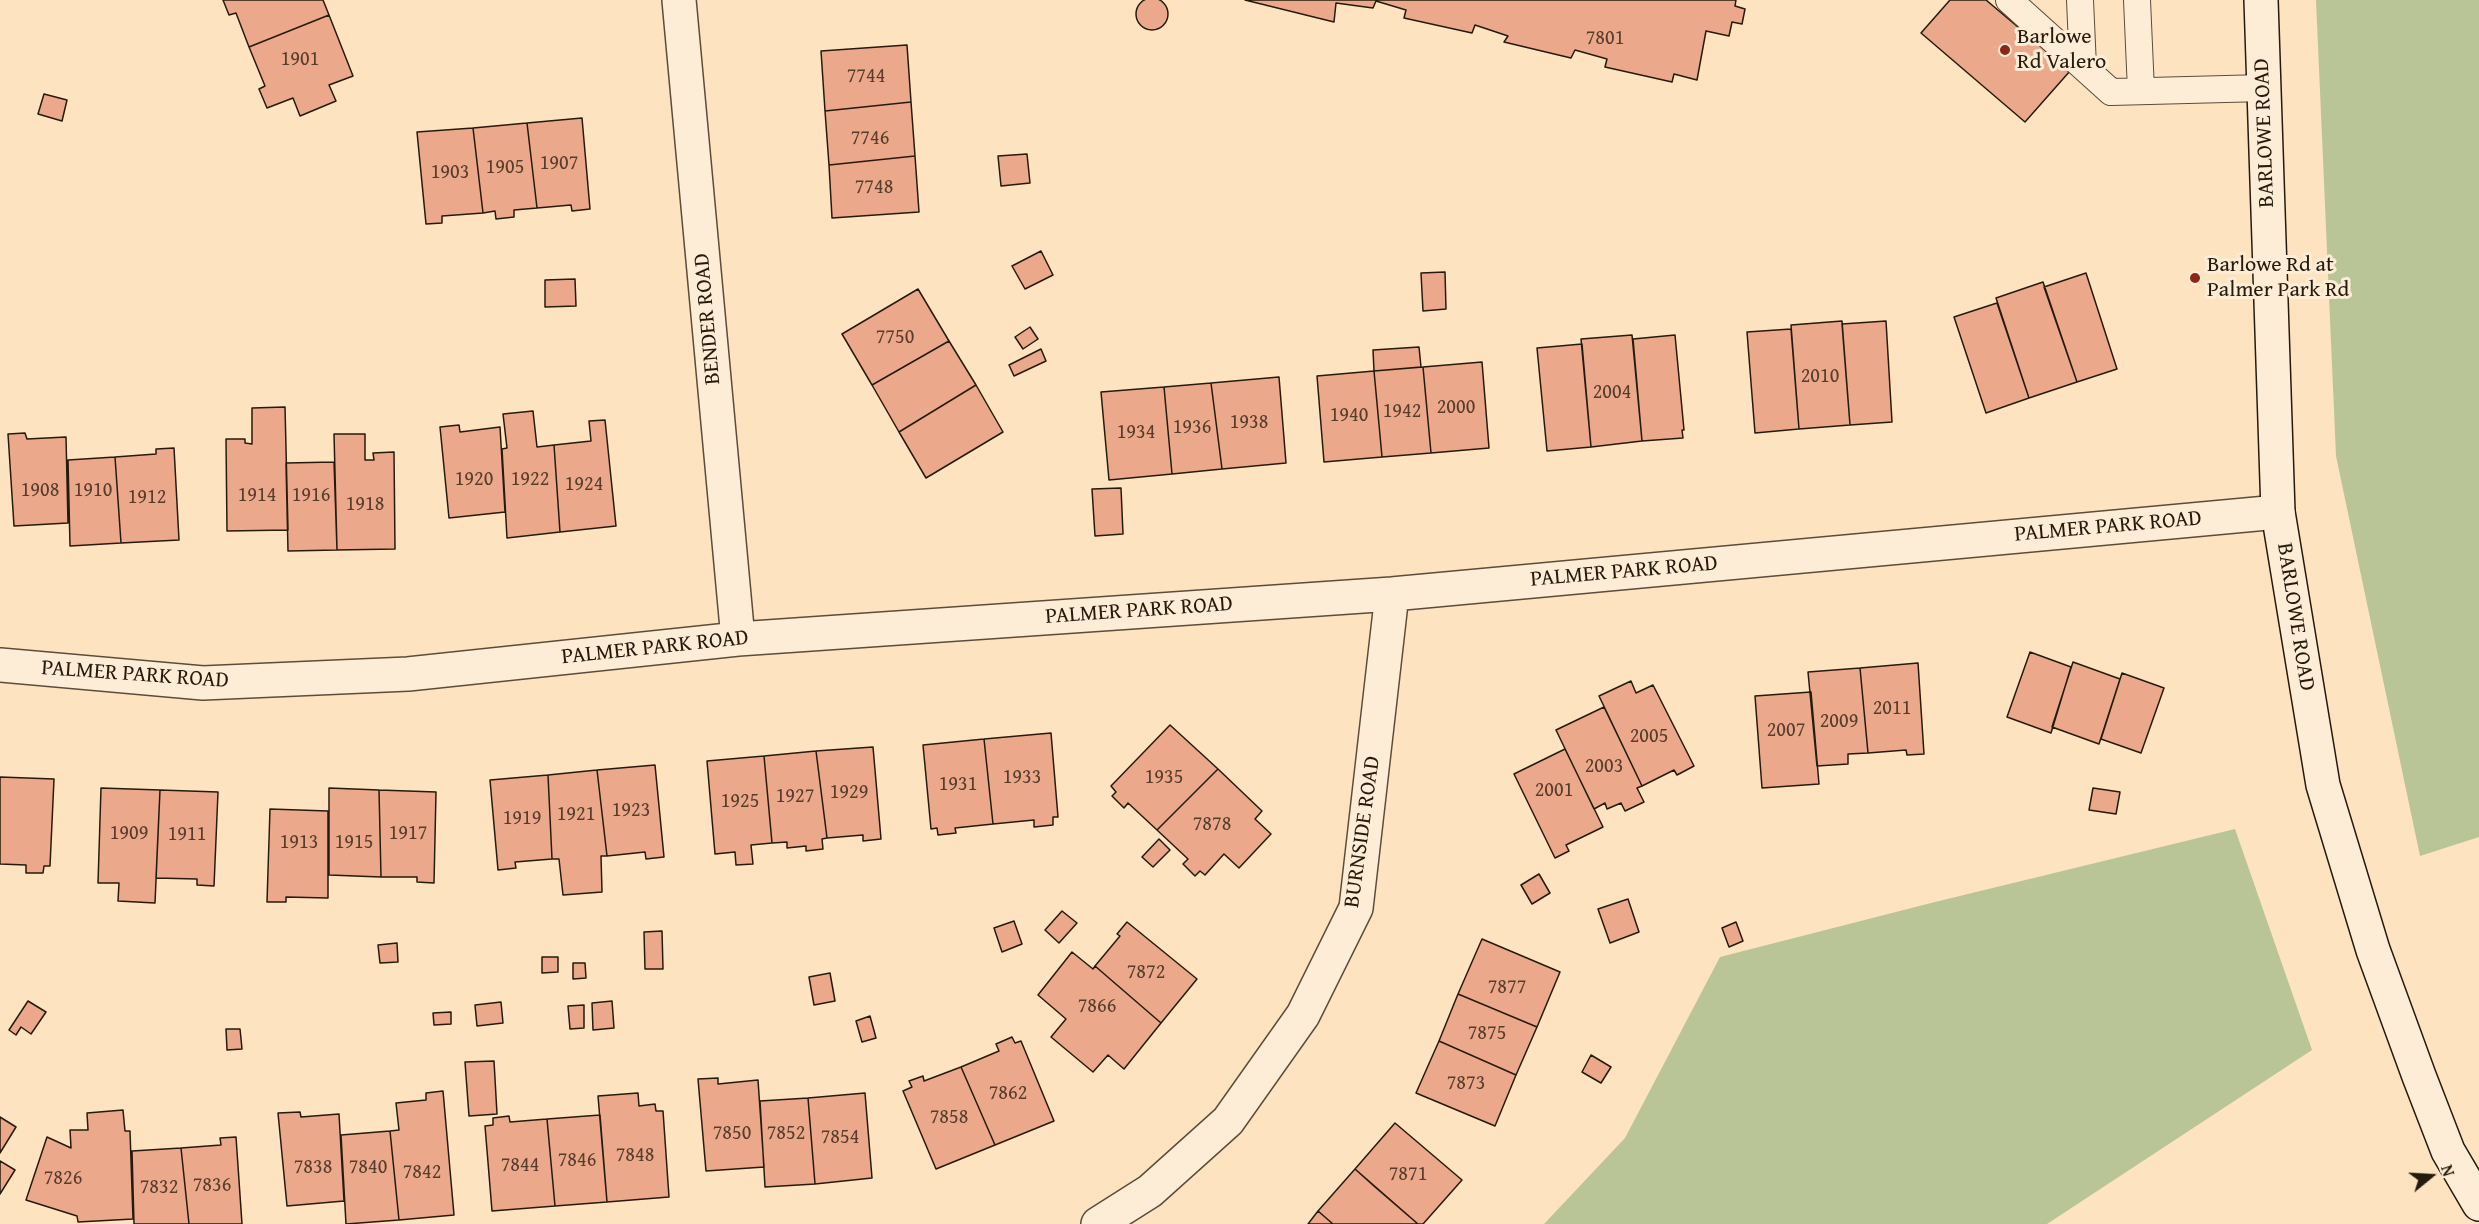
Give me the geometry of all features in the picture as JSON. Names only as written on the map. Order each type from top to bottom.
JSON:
[{"type":"street","name":"BENDER ROAD","points":[[679,0],[738,639]]},
{"type":"street","name":"BARLOWE ROAD","points":[[2261,0],[2278,512],[2323,785],[2373,950],[2419,1076],[2448,1151],[2479,1204]]},
{"type":"street","name":"PALMER PARK ROAD","points":[[0,666],[203,683],[408,674],[738,639],[1392,594],[2278,512]]},
{"type":"street","name":"BURNSIDE ROAD","points":[[1098,1224],[1150,1191],[1228,1121],[1304,1015],[1356,908],[1392,594]]},
{"type":"lane","points":[[2009,0],[2110,92],[2264,88]]},
{"type":"lane","points":[[2080,0],[2083,67]]},
{"type":"lane","points":[[2137,0],[2141,91]]},
{"type":"green space","points":[[2316,0],[2479,0],[2479,837],[2420,856],[2336,456]]},
{"type":"green space","points":[[2235,829],[2312,1050],[2047,1224],[1544,1224],[1625,1138],[1720,957]]},
{"type":"building","points":[[1152,-2],[1163,3],[1168,14],[1163,25],[1152,30],[1141,25],[1136,14],[1141,3]]},
{"type":"building","points":[[223,0],[323,0],[329,15],[249,47],[236,13],[229,15]]},
{"type":"building","points":[[1245,0],[1736,0],[1735,6],[1745,9],[1742,24],[1732,22],[1729,36],[1706,31],[1697,80],[1674,74],[1672,82],[1605,67],[1607,59],[1575,50],[1571,58],[1504,42],[1508,36],[1475,25],[1472,33],[1404,18],[1406,10],[1376,1],[1373,8],[1336,3],[1334,22]]},
{"type":"building","points":[[1950,0],[1986,0],[2070,71],[2025,122],[1921,33]]},
{"type":"building","points":[[329,15],[353,76],[329,85],[336,101],[300,116],[293,98],[267,108],[259,89],[265,86],[249,47]]},
{"type":"building","points":[[907,45],[911,102],[825,111],[821,51]]},
{"type":"building","points":[[44,94],[67,100],[62,121],[38,114]]},
{"type":"building","points":[[911,102],[915,156],[829,165],[825,111]]},
{"type":"building","points":[[582,118],[590,209],[572,211],[571,205],[537,208],[527,123]]},
{"type":"building","points":[[527,123],[537,208],[514,210],[514,217],[496,219],[495,211],[483,213],[473,128]]},
{"type":"building","points":[[473,128],[483,213],[442,216],[442,223],[426,224],[417,132]]},
{"type":"building","points":[[1027,154],[1030,183],[1001,186],[998,156]]},
{"type":"building","points":[[915,156],[919,212],[832,218],[829,165]]},
{"type":"building","points":[[1041,251],[1053,275],[1025,289],[1012,266]]},
{"type":"building","points":[[1445,272],[1446,309],[1423,311],[1421,273]]},
{"type":"building","points":[[2086,273],[2117,369],[2077,382],[2044,287]]},
{"type":"building","points":[[575,279],[576,306],[545,307],[545,280]]},
{"type":"building","points":[[2043,282],[2077,382],[2029,398],[1996,298]]},
{"type":"building","points":[[918,289],[949,341],[872,385],[842,334]]},
{"type":"building","points":[[1997,303],[2029,398],[1986,413],[1954,317]]},
{"type":"building","points":[[1842,321],[1850,425],[1799,429],[1791,325]]},
{"type":"building","points":[[1886,321],[1892,422],[1850,425],[1842,324]]},
{"type":"building","points":[[1030,327],[1038,339],[1023,349],[1015,337]]},
{"type":"building","points":[[1791,329],[1799,429],[1755,433],[1747,332]]},
{"type":"building","points":[[1632,335],[1642,441],[1591,447],[1581,339]]},
{"type":"building","points":[[1675,335],[1683,438],[1642,441],[1633,339]]},
{"type":"building","points":[[949,341],[976,385],[899,432],[872,385]]},
{"type":"building","points":[[1582,344],[1591,447],[1547,451],[1537,348]]},
{"type":"building","points":[[1419,347],[1421,367],[1374,371],[1373,350]]},
{"type":"building","points":[[1041,349],[1046,361],[1014,376],[1009,365]]},
{"type":"building","points":[[1482,362],[1489,448],[1431,453],[1423,367]]},
{"type":"building","points":[[1423,367],[1431,453],[1382,457],[1374,371]]},
{"type":"building","points":[[1374,371],[1382,457],[1324,462],[1317,376]]},
{"type":"building","points":[[1279,377],[1286,463],[1222,469],[1211,383]]},
{"type":"building","points":[[1211,383],[1222,469],[1172,474],[1164,387]]},
{"type":"building","points":[[976,385],[1003,432],[926,478],[899,432]]},
{"type":"building","points":[[1164,387],[1172,474],[1109,480],[1101,392]]},
{"type":"building","points":[[285,407],[288,530],[227,531],[226,439],[245,439],[245,443],[252,444],[252,408]]},
{"type":"building","points":[[533,411],[537,447],[554,445],[560,532],[507,538],[502,449],[507,448],[503,414]]},
{"type":"building","points":[[605,420],[616,526],[560,532],[554,445],[591,441],[589,421]]},
{"type":"building","points":[[459,425],[460,432],[500,427],[505,512],[449,518],[440,427]]},
{"type":"building","points":[[25,433],[27,439],[66,437],[68,523],[14,526],[8,434]]},
{"type":"building","points":[[334,434],[365,434],[365,460],[374,460],[373,453],[394,452],[395,549],[337,550]]},
{"type":"building","points":[[174,448],[179,540],[121,543],[115,457],[156,454],[156,449]]},
{"type":"building","points":[[115,457],[121,543],[70,546],[68,460]]},
{"type":"building","points":[[334,462],[337,550],[288,551],[286,463]]},
{"type":"building","points":[[1121,488],[1123,534],[1095,536],[1092,489]]},
{"type":"building","points":[[2030,652],[2071,667],[2051,733],[2007,717]]},
{"type":"building","points":[[2073,662],[2120,679],[2099,744],[2052,727]]},
{"type":"building","points":[[1918,663],[1924,754],[1907,755],[1906,750],[1868,753],[1860,668]]},
{"type":"building","points":[[1860,668],[1868,753],[1848,754],[1848,764],[1817,766],[1808,672]]},
{"type":"building","points":[[2122,673],[2164,688],[2141,753],[2101,739]]},
{"type":"building","points":[[1631,681],[1636,693],[1653,685],[1694,766],[1677,775],[1674,770],[1642,786],[1599,696]]},
{"type":"building","points":[[1811,692],[1819,784],[1762,788],[1755,696]]},
{"type":"building","points":[[1604,707],[1642,786],[1637,788],[1644,802],[1625,811],[1621,803],[1607,809],[1605,803],[1594,809],[1556,730]]},
{"type":"building","points":[[1170,725],[1218,769],[1157,830],[1128,803],[1124,808],[1112,796],[1116,792],[1111,786]]},
{"type":"building","points":[[1051,733],[1058,817],[1053,817],[1053,825],[1034,827],[1034,820],[993,824],[984,739]]},
{"type":"building","points":[[984,739],[993,824],[955,828],[956,833],[938,835],[937,828],[931,829],[923,745]]},
{"type":"building","points":[[873,747],[881,839],[863,841],[863,835],[827,838],[816,751]]},
{"type":"building","points":[[1565,749],[1603,827],[1566,845],[1569,851],[1555,858],[1514,774]]},
{"type":"building","points":[[816,751],[827,838],[822,839],[823,849],[806,851],[806,846],[787,848],[787,842],[772,843],[764,756]]},
{"type":"building","points":[[764,756],[772,843],[751,845],[753,864],[736,865],[735,852],[715,854],[707,761]]},
{"type":"building","points":[[655,765],[664,857],[646,859],[645,852],[607,856],[597,770]]},
{"type":"building","points":[[1218,769],[1262,811],[1255,819],[1271,834],[1239,868],[1224,854],[1205,875],[1200,871],[1195,876],[1183,864],[1188,859],[1157,830]]},
{"type":"building","points":[[597,770],[607,856],[601,856],[602,892],[563,895],[559,859],[552,859],[548,775]]},
{"type":"building","points":[[548,775],[552,859],[515,862],[516,868],[498,870],[490,780]]},
{"type":"building","points":[[0,777],[54,779],[50,866],[44,866],[43,873],[26,873],[26,865],[0,864]]},
{"type":"building","points":[[101,788],[160,790],[155,903],[118,901],[119,883],[98,883]]},
{"type":"building","points":[[329,788],[379,790],[381,877],[329,875]]},
{"type":"building","points":[[2093,788],[2120,792],[2116,814],[2089,810]]},
{"type":"building","points":[[160,790],[218,792],[214,886],[197,885],[197,879],[156,878]]},
{"type":"building","points":[[379,790],[436,792],[434,883],[417,882],[417,877],[381,877]]},
{"type":"building","points":[[270,809],[328,811],[328,898],[286,897],[286,902],[267,902]]},
{"type":"building","points":[[1159,839],[1170,850],[1153,867],[1142,857]]},
{"type":"building","points":[[1539,874],[1550,893],[1532,904],[1521,885]]},
{"type":"building","points":[[1628,899],[1639,932],[1610,943],[1598,909]]},
{"type":"building","points":[[1062,911],[1077,923],[1059,943],[1045,930]]},
{"type":"building","points":[[1014,921],[1022,944],[1002,952],[994,928]]},
{"type":"building","points":[[1127,922],[1197,979],[1161,1023],[1095,966],[1120,936],[1117,934]]},
{"type":"building","points":[[1736,922],[1743,941],[1729,947],[1722,928]]},
{"type":"building","points":[[662,931],[663,969],[645,969],[644,932]]},
{"type":"building","points":[[1482,939],[1560,972],[1537,1027],[1458,994]]},
{"type":"building","points":[[397,943],[398,962],[380,963],[378,945]]},
{"type":"building","points":[[1072,952],[1093,969],[1095,966],[1161,1023],[1124,1069],[1108,1055],[1093,1072],[1051,1037],[1066,1019],[1038,995]]},
{"type":"building","points":[[542,957],[558,957],[558,972],[542,973]]},
{"type":"building","points":[[573,963],[585,963],[586,978],[573,979]]},
{"type":"building","points":[[830,973],[835,1001],[814,1005],[809,977]]},
{"type":"building","points":[[1458,994],[1537,1027],[1516,1075],[1439,1041]]},
{"type":"building","points":[[28,1001],[46,1012],[31,1034],[21,1027],[16,1035],[9,1030]]},
{"type":"building","points":[[612,1001],[614,1028],[593,1030],[592,1003]]},
{"type":"building","points":[[501,1002],[503,1023],[477,1026],[475,1005]]},
{"type":"building","points":[[584,1005],[584,1028],[570,1029],[568,1006]]},
{"type":"building","points":[[451,1012],[451,1024],[434,1025],[433,1013]]},
{"type":"building","points":[[870,1016],[876,1038],[862,1042],[856,1021]]},
{"type":"building","points":[[226,1029],[240,1029],[242,1049],[227,1050]]},
{"type":"building","points":[[1012,1037],[1015,1043],[1021,1041],[1054,1121],[995,1145],[961,1067],[999,1051],[996,1044]]},
{"type":"building","points":[[1439,1041],[1516,1075],[1495,1126],[1416,1093]]},
{"type":"building","points":[[1591,1055],[1611,1067],[1601,1083],[1582,1072]]},
{"type":"building","points":[[494,1061],[497,1114],[469,1116],[465,1062]]},
{"type":"building","points":[[961,1067],[995,1145],[936,1169],[903,1091],[912,1087],[909,1081],[923,1076],[924,1081]]},
{"type":"building","points":[[718,1078],[718,1084],[758,1080],[764,1167],[706,1171],[698,1079]]},
{"type":"building","points":[[443,1091],[454,1215],[399,1220],[390,1131],[399,1130],[396,1103],[426,1100],[426,1093]]},
{"type":"building","points":[[638,1093],[639,1106],[655,1104],[656,1111],[663,1111],[669,1197],[607,1202],[598,1096]]},
{"type":"building","points":[[865,1093],[872,1178],[815,1184],[808,1098]]},
{"type":"building","points":[[808,1098],[815,1184],[765,1187],[760,1101]]},
{"type":"building","points":[[123,1110],[125,1131],[130,1131],[133,1219],[78,1222],[77,1216],[26,1200],[47,1137],[71,1148],[70,1130],[88,1130],[87,1113]]},
{"type":"building","points":[[300,1112],[301,1117],[339,1114],[344,1201],[287,1206],[278,1113]]},
{"type":"building","points":[[600,1115],[607,1202],[555,1206],[547,1119]]},
{"type":"building","points":[[509,1116],[510,1122],[547,1119],[555,1206],[492,1211],[485,1126],[493,1125],[493,1118]]},
{"type":"building","points":[[0,1117],[16,1127],[0,1153]]},
{"type":"building","points":[[1395,1123],[1462,1180],[1423,1224],[1418,1224],[1355,1169]]},
{"type":"building","points":[[390,1131],[399,1220],[346,1224],[341,1135]]},
{"type":"building","points":[[236,1137],[242,1224],[189,1224],[181,1148],[221,1145],[220,1138]]},
{"type":"building","points":[[181,1148],[189,1224],[134,1224],[132,1151]]},
{"type":"building","points":[[0,1161],[15,1170],[0,1194]]},
{"type":"building","points":[[1355,1169],[1418,1224],[1333,1224],[1318,1211]]},
{"type":"building","points":[[1318,1211],[1333,1224],[1308,1224]]},
{"type":"place","name":"Barlowe Rd Valero","points":[[2005,50]]},
{"type":"place","name":"Barlowe Rd at Palmer Park Rd","points":[[2195,278]]}]
